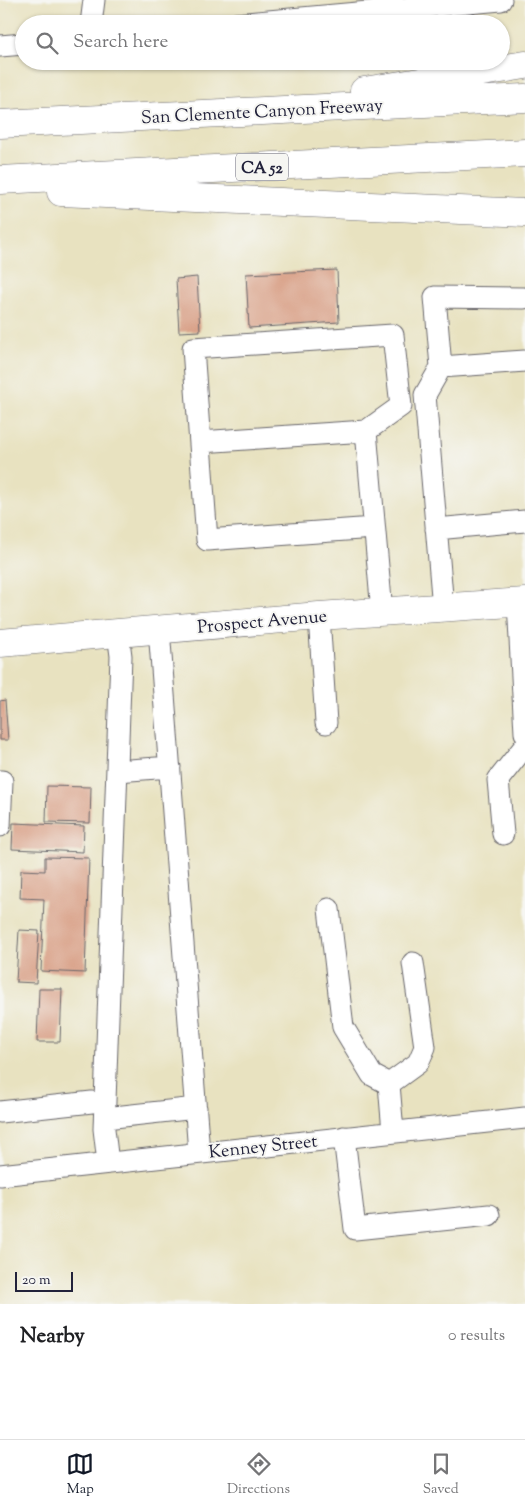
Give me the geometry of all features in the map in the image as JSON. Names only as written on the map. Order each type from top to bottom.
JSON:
[{"type":"main road","points":[[510,67],[525,65]]},
{"type":"main road","points":[[224,113],[494,70]]},
{"type":"main road","name":"San Clemente Canyon Freeway","points":[[0,124],[525,98]]},
{"type":"main road","name":"CA 52","points":[[0,180],[525,154]]},
{"type":"main road","points":[[0,189],[525,213]]},
{"type":"main road","name":"Prospect Avenue","points":[[0,643],[319,616],[522,602]]},
{"type":"street","points":[[92,15],[94,0]]},
{"type":"street","points":[[266,15],[283,10],[501,0]]},
{"type":"street","points":[[0,46],[15,45]]},
{"type":"street","points":[[443,608],[425,395],[441,367],[435,296],[524,298]]},
{"type":"street","points":[[200,442],[366,432],[401,406],[394,335],[193,348],[200,442],[208,540],[374,528]]},
{"type":"street","points":[[441,367],[525,361]]},
{"type":"street","points":[[366,432],[382,612]]},
{"type":"street","points":[[436,529],[525,522]]},
{"type":"street","points":[[522,602],[525,732]]},
{"type":"street","points":[[319,616],[326,723]]},
{"type":"street","points":[[159,629],[199,1153]]},
{"type":"street","points":[[108,1163],[98,1110],[117,771],[121,656],[118,633]]},
{"type":"street","points":[[503,834],[498,780],[525,746]]},
{"type":"street","points":[[117,771],[170,767]]},
{"type":"street","points":[[0,781],[2,781],[0,826]]},
{"type":"street","points":[[329,909],[343,1026],[372,1075],[389,1084]]},
{"type":"street","points":[[389,1084],[418,1063],[425,1047],[413,962]]},
{"type":"street","points":[[389,1084],[393,1132]]},
{"type":"street","points":[[0,1112],[196,1108]]},
{"type":"street","name":"Kenney Street","points":[[0,1175],[525,1118]]},
{"type":"street","points":[[344,1137],[355,1229],[489,1215]]},
{"type":"building","points":[[337,270],[339,322],[249,328],[246,274]]},
{"type":"building","points":[[197,277],[200,331],[179,332],[176,279]]},
{"type":"building","points":[[5,700],[8,740],[0,740],[0,701]]},
{"type":"building","points":[[47,786],[91,787],[90,823],[46,822]]},
{"type":"building","points":[[13,823],[84,826],[83,852],[12,849]]},
{"type":"building","points":[[45,857],[89,858],[85,973],[41,971],[44,899],[20,898],[21,870],[45,871]]},
{"type":"building","points":[[19,930],[39,931],[36,983],[16,982]]},
{"type":"building","points":[[39,989],[62,989],[60,1042],[37,1042]]}]
